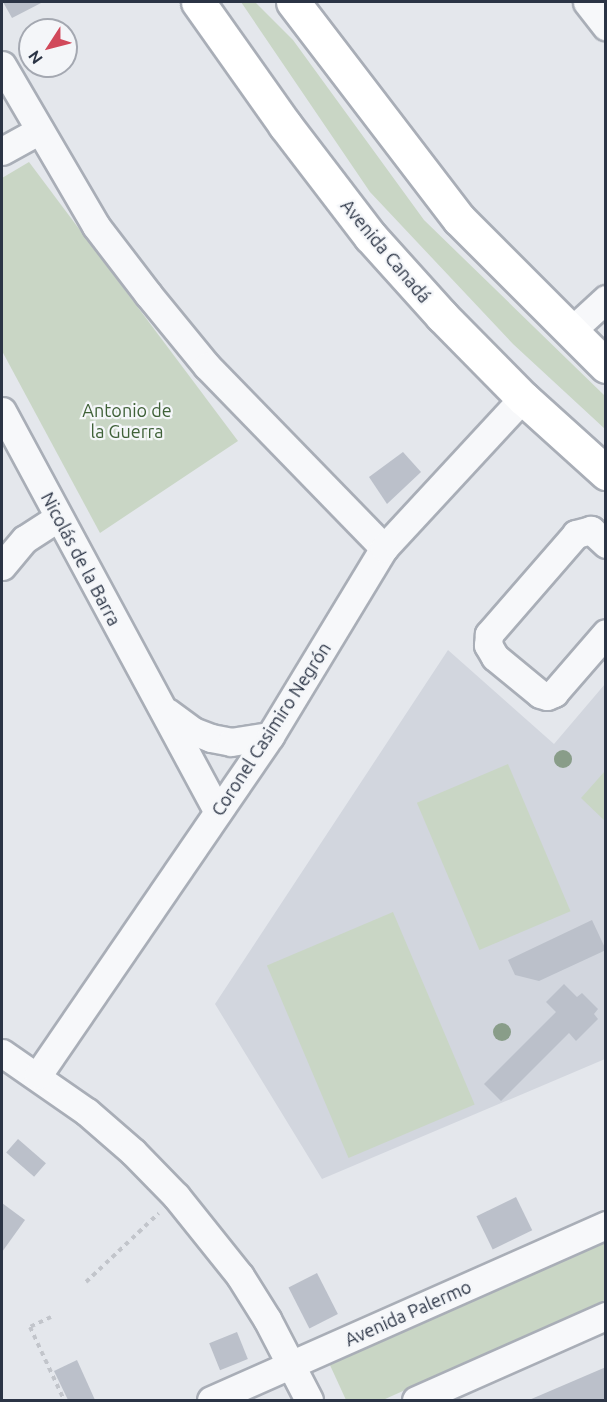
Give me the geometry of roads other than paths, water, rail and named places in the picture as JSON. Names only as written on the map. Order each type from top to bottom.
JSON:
[{"type":"main road","name":"Avenida Canadá","points":[[198,2],[285,125],[370,236],[442,316],[523,398],[606,473]]},
{"type":"main road","points":[[293,2],[459,219],[606,366]]},
{"type":"street","points":[[587,2],[606,26]]},
{"type":"street","points":[[2,65],[96,226],[200,357],[276,440],[384,548]]},
{"type":"street","points":[[2,151],[40,130]]},
{"type":"street","points":[[570,332],[606,299]]},
{"type":"street","name":"Coronel Casimiro Negrón","points":[[38,1075],[270,736],[384,548],[523,398]]},
{"type":"street","name":"Nicolás de la Barra","points":[[2,411],[218,812]]},
{"type":"street","points":[[2,566],[25,539],[59,517]]},
{"type":"street","points":[[606,544],[591,530],[576,534],[489,634],[488,645],[495,657],[540,694],[547,696],[554,693],[606,633]]},
{"type":"street","name":"Nicolás de la Barra","points":[[161,707],[193,731],[211,738],[231,742],[270,736]]},
{"type":"street","points":[[2,1053],[38,1075],[95,1118],[133,1152],[176,1196],[240,1276],[292,1364],[309,1401]]},
{"type":"street","name":"Avenida Palermo","points":[[211,1401],[606,1225]]},
{"type":"street","points":[[416,1401],[606,1316]]},
{"type":"park label","name":"Antonio de la Guerra","points":[[127,421]]}]
